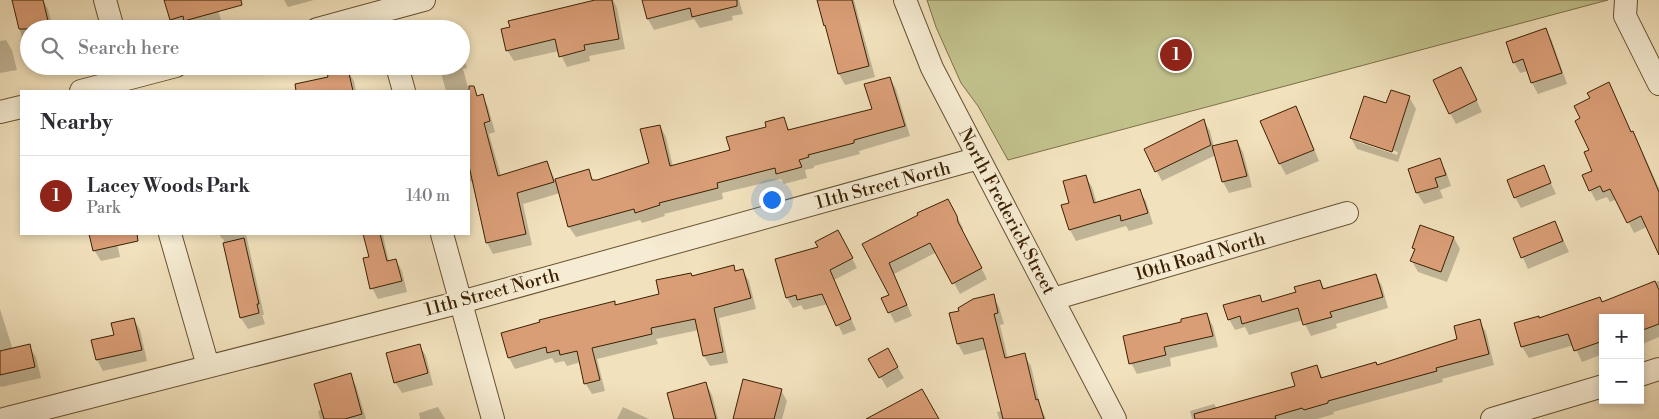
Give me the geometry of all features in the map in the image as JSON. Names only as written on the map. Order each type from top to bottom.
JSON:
[{"type":"street","points":[[105,0],[111,20]]},
{"type":"street","points":[[354,20],[424,0]]},
{"type":"street","name":"North Frederick Street","points":[[905,0],[932,68],[1115,419]]},
{"type":"street","points":[[1625,8],[1659,84]]},
{"type":"street","points":[[85,90],[141,75]]},
{"type":"street","points":[[400,75],[404,90]]},
{"type":"street","points":[[0,112],[20,106]]},
{"type":"street","name":"11th Street North","points":[[4,419],[460,302],[979,158]]},
{"type":"street","name":"10th Road North","points":[[1053,299],[1348,213]]},
{"type":"street","points":[[170,235],[208,366]]},
{"type":"street","points":[[442,235],[493,419]]},
{"type":"street","points":[[1644,374],[1659,369]]},
{"type":"street","points":[[1492,419],[1599,387]]},
{"type":"green space","points":[[927,0],[1608,0],[1008,160],[978,106],[961,83],[936,27]]},
{"type":"building","points":[[12,0],[43,0],[48,20],[20,20],[19,29]]},
{"type":"building","points":[[164,0],[241,0],[242,5],[188,20],[184,20],[183,16],[170,20]]},
{"type":"building","points":[[595,0],[612,0],[619,39],[584,45],[585,50],[559,57],[555,39],[506,51],[501,29],[510,27],[508,21]]},
{"type":"building","points":[[642,0],[737,0],[737,6],[692,17],[690,8],[647,19]]},
{"type":"building","points":[[817,0],[852,0],[869,66],[838,74]]},
{"type":"building","points":[[1546,28],[1562,73],[1531,83],[1523,59],[1513,63],[1506,42]]},
{"type":"building","points":[[1461,67],[1477,100],[1449,114],[1433,80]]},
{"type":"building","points":[[328,75],[349,75],[353,90],[296,90],[295,84],[328,77]]},
{"type":"building","points":[[890,77],[905,126],[854,140],[854,143],[808,155],[809,157],[799,160],[802,167],[776,174],[775,168],[717,183],[718,188],[659,203],[660,205],[635,213],[634,209],[568,227],[555,179],[589,169],[592,180],[597,180],[649,163],[640,129],[660,125],[670,166],[730,150],[726,137],[766,127],[765,122],[784,117],[788,130],[872,109],[864,84]]},
{"type":"building","points":[[1609,82],[1631,132],[1633,131],[1659,192],[1659,255],[1641,216],[1627,223],[1610,189],[1603,192],[1600,186],[1589,191],[1582,175],[1592,171],[1584,152],[1589,150],[1575,121],[1580,118],[1574,106],[1590,98],[1587,93]]},
{"type":"building","points":[[469,86],[474,86],[477,96],[483,94],[490,121],[484,123],[498,176],[547,161],[554,182],[517,193],[526,234],[486,243],[470,171]]},
{"type":"building","points":[[1391,90],[1410,96],[1392,152],[1350,138],[1364,96],[1386,103]]},
{"type":"building","points":[[1296,106],[1314,150],[1279,164],[1260,121]]},
{"type":"building","points":[[1204,119],[1211,145],[1155,172],[1144,149]]},
{"type":"building","points":[[1237,140],[1247,176],[1222,182],[1212,146]]},
{"type":"building","points":[[1440,158],[1446,175],[1435,178],[1438,187],[1416,193],[1408,169]]},
{"type":"building","points":[[1544,165],[1551,183],[1514,198],[1507,180]]},
{"type":"building","points":[[1086,175],[1094,203],[1140,189],[1148,213],[1121,221],[1120,215],[1069,230],[1061,205],[1069,203],[1063,181]]},
{"type":"building","points":[[948,199],[982,268],[952,284],[930,243],[889,263],[907,305],[888,313],[881,298],[889,295],[862,244],[918,215],[917,213]]},
{"type":"building","points":[[1555,221],[1563,241],[1521,258],[1513,238]]},
{"type":"building","points":[[1420,225],[1454,237],[1441,272],[1410,261],[1415,249],[1412,248]]},
{"type":"building","points":[[838,230],[853,258],[830,270],[851,319],[836,326],[822,294],[797,300],[796,295],[786,298],[775,259],[818,247],[815,242]]},
{"type":"building","points":[[89,235],[137,235],[138,241],[93,251]]},
{"type":"building","points":[[363,235],[380,235],[387,261],[396,259],[402,281],[370,289],[363,258],[369,257]]},
{"type":"building","points":[[244,238],[259,304],[257,304],[259,313],[240,318],[223,243]]},
{"type":"building","points":[[734,265],[735,271],[743,269],[751,298],[714,308],[723,352],[703,356],[695,319],[651,328],[652,334],[592,348],[600,380],[584,384],[577,351],[560,355],[559,350],[547,353],[546,347],[508,358],[501,333],[540,322],[539,320],[615,301],[615,305],[659,294],[656,280],[691,273],[692,276]]},
{"type":"building","points":[[1376,274],[1383,297],[1330,312],[1332,317],[1303,325],[1298,308],[1242,324],[1240,316],[1228,320],[1223,305],[1260,295],[1262,302],[1296,292],[1294,287],[1320,280],[1323,289]]},
{"type":"building","points":[[1655,281],[1659,290],[1659,324],[1644,330],[1644,314],[1599,314],[1599,342],[1574,351],[1568,334],[1521,347],[1514,323],[1539,316],[1539,318],[1600,297],[1602,302]]},
{"type":"building","points":[[994,294],[998,313],[994,314],[1005,358],[1025,353],[1036,400],[1038,399],[1044,419],[1003,419],[983,338],[957,344],[949,313],[959,311],[958,308],[973,299]]},
{"type":"building","points":[[1207,313],[1213,336],[1164,347],[1166,355],[1129,364],[1123,336],[1181,322],[1181,319]]},
{"type":"building","points":[[134,318],[142,350],[96,360],[91,340],[114,335],[111,323]]},
{"type":"building","points":[[1480,319],[1489,354],[1436,368],[1437,371],[1328,401],[1328,403],[1304,410],[1302,408],[1275,416],[1276,419],[1195,419],[1194,414],[1295,386],[1291,373],[1317,365],[1321,378],[1376,362],[1377,365],[1457,339],[1454,326]]},
{"type":"building","points":[[30,344],[35,367],[0,375],[0,351]]},
{"type":"building","points":[[420,344],[428,373],[394,383],[386,353]]},
{"type":"building","points":[[888,348],[898,367],[879,378],[868,359]]},
{"type":"building","points":[[351,373],[362,414],[345,419],[324,419],[314,384]]},
{"type":"building","points":[[743,379],[782,389],[774,419],[733,419]]},
{"type":"building","points":[[706,382],[716,419],[674,419],[667,393]]},
{"type":"building","points":[[922,389],[939,419],[866,419]]},
{"type":"place","name":"Lacey Woods Park","points":[[1176,55]]}]
